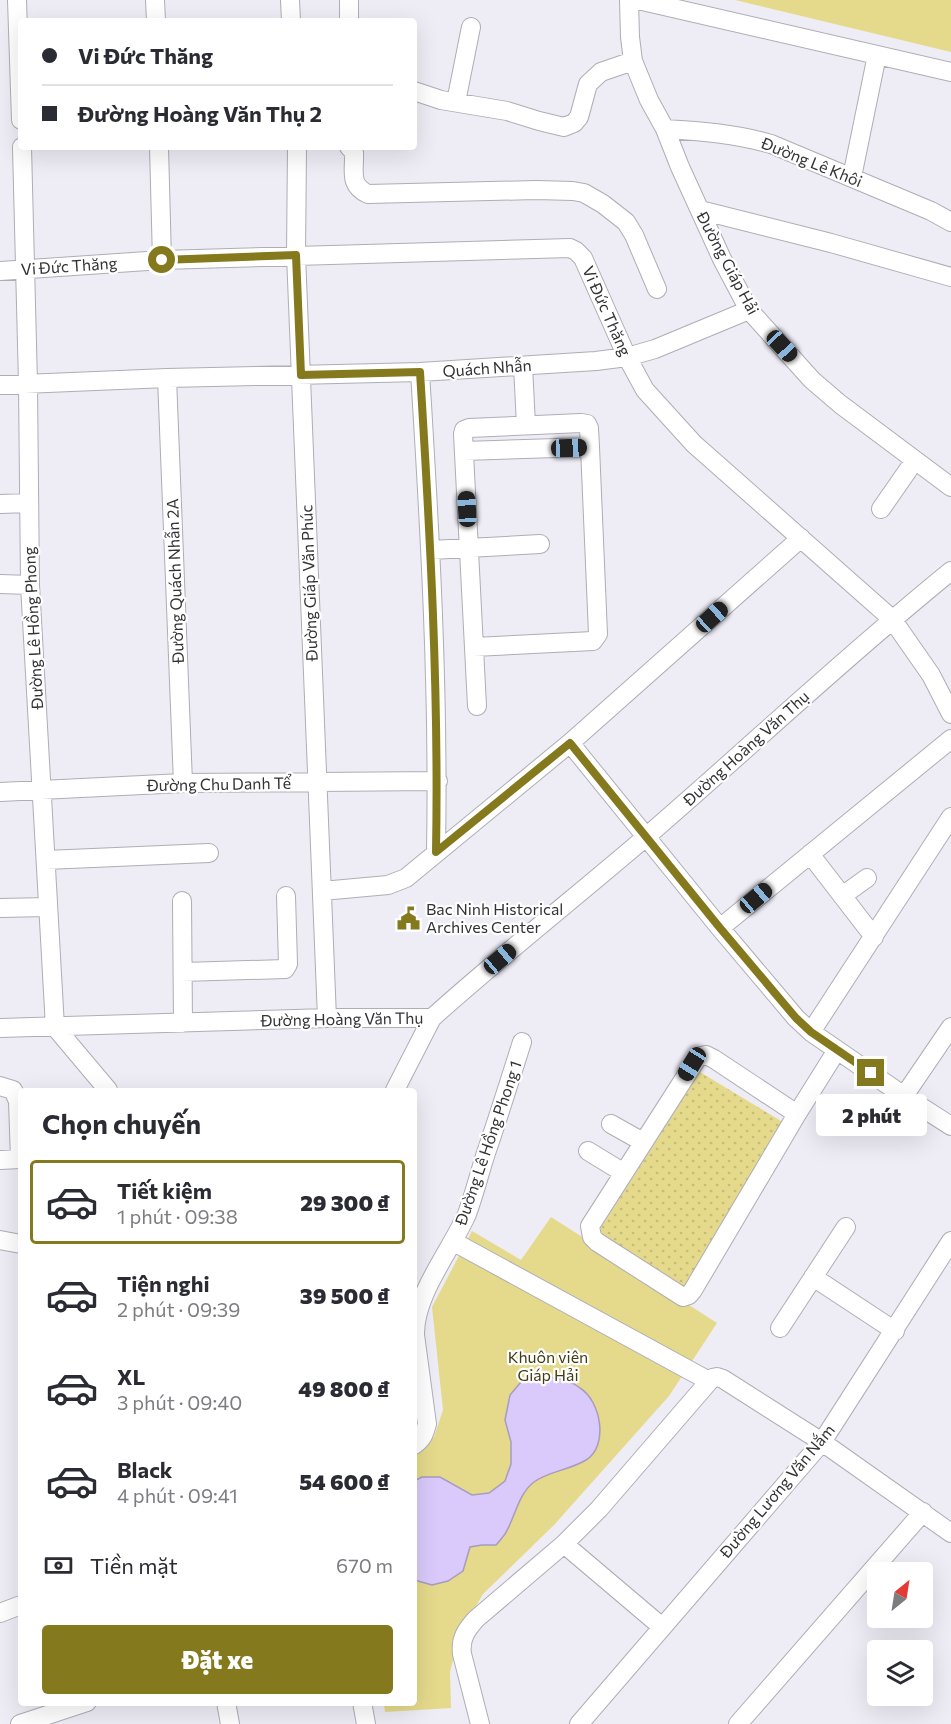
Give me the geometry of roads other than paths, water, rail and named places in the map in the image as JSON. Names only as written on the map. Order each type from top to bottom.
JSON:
[{"type":"street","points":[[17,0],[18,30]]},
{"type":"street","points":[[155,0],[156,18]]},
{"type":"street","points":[[290,0],[291,18]]},
{"type":"street","points":[[349,0],[349,18]]},
{"type":"street","name":"Đường Giáp Hải","points":[[629,0],[633,61],[722,259],[749,309],[812,380],[840,404],[951,487]]},
{"type":"street","points":[[638,0],[951,72]]},
{"type":"street","points":[[456,102],[471,27]]},
{"type":"street","points":[[852,177],[877,55]]},
{"type":"street","points":[[417,92],[441,100],[507,111],[564,127],[574,123],[579,117],[588,84],[601,72],[633,61]]},
{"type":"street","name":"Đường Lê Khôi","points":[[665,129],[718,132],[771,144],[931,211],[951,222]]},
{"type":"street","name":"Đường Lê Hồng Phong","points":[[22,150],[30,585],[55,1027]]},
{"type":"street","points":[[159,150],[162,260]]},
{"type":"street","name":"Đường Giáp Văn Phúc","points":[[297,150],[296,255],[327,1018]]},
{"type":"street","points":[[353,150],[354,182],[360,190],[368,194],[536,190],[584,193],[626,222],[634,235],[657,289]]},
{"type":"street","points":[[700,210],[831,243],[951,277]]},
{"type":"street","name":"Vi Đức Thăng","points":[[0,271],[162,260],[570,248],[583,258],[627,357],[645,390],[694,444],[892,619],[931,675],[951,714]]},
{"type":"street","name":"Quách Nhẫn","points":[[0,385],[167,378],[420,372],[596,361],[627,357],[655,349],[749,309]]},
{"type":"street","points":[[523,366],[526,425]]},
{"type":"street","points":[[420,372],[430,550],[438,781],[436,852]]},
{"type":"street","name":"Đường Quách Nhẫn 2A","points":[[167,378],[183,783]]},
{"type":"street","points":[[474,647],[593,641],[596,638],[598,634],[587,424],[469,428],[463,434],[477,706]]},
{"type":"street","points":[[464,451],[590,447]]},
{"type":"street","points":[[881,509],[915,460]]},
{"type":"street","points":[[0,504],[29,503]]},
{"type":"street","points":[[322,891],[369,888],[399,882],[406,878],[570,743],[801,538]]},
{"type":"street","points":[[430,550],[540,544]]},
{"type":"street","name":"Đường Hoàng Văn Thụ","points":[[0,1028],[327,1018],[432,1018],[647,836],[892,619],[951,571]]},
{"type":"street","points":[[0,584],[30,585]]},
{"type":"street","points":[[720,928],[951,739]]},
{"type":"street","points":[[570,743],[796,1018],[811,1032],[951,1126]]},
{"type":"street","name":"Đường Chu Danh Tể","points":[[0,792],[183,783],[438,781]]},
{"type":"street","points":[[811,1032],[951,817]]},
{"type":"street","points":[[46,860],[209,853]]},
{"type":"street","points":[[810,854],[874,937]]},
{"type":"street","points":[[843,896],[867,878]]},
{"type":"street","points":[[183,972],[285,969],[288,964],[286,896]]},
{"type":"street","points":[[182,901],[183,1023]]},
{"type":"street","points":[[0,908],[48,907]]},
{"type":"street","points":[[395,1088],[432,1018]]},
{"type":"street","points":[[55,1027],[106,1088]]},
{"type":"street","points":[[904,1096],[951,1027]]},
{"type":"street","name":"Đường Lê Hồng Phong 1","points":[[417,1314],[424,1293],[454,1242],[467,1212],[522,1042]]},
{"type":"street","points":[[797,1114],[714,1059],[706,1055],[698,1057],[590,1226],[592,1237],[683,1297],[688,1295],[837,1050]]},
{"type":"street","points":[[0,1086],[14,1090],[18,1101]]},
{"type":"street","points":[[611,1124],[643,1142]]},
{"type":"street","points":[[588,1151],[624,1173]]},
{"type":"street","points":[[0,1160],[18,1159]]},
{"type":"street","points":[[780,1328],[846,1227]]},
{"type":"street","points":[[0,1240],[18,1243]]},
{"type":"street","name":"Đường Lương Văn Nắm","points":[[579,1724],[822,1442],[951,1241]]},
{"type":"street","points":[[454,1242],[709,1381]]},
{"type":"street","points":[[813,1277],[895,1331]]},
{"type":"street","name":"Đường Lê Hồng Phong 1","points":[[417,1340],[427,1424],[424,1434],[417,1442]]},
{"type":"street","points":[[480,1724],[462,1654],[461,1644],[464,1633],[476,1619],[564,1544],[599,1509],[709,1381],[717,1377],[822,1442],[951,1533]]},
{"type":"street","points":[[738,1724],[923,1512]]},
{"type":"street","points":[[564,1544],[662,1627]]},
{"type":"street","points":[[0,1613],[18,1606]]},
{"type":"street","points":[[20,1724],[75,1706]]},
{"type":"street","points":[[227,1706],[230,1724]]},
{"type":"street","points":[[362,1706],[363,1723]]},
{"type":"place","name":"Bac Ninh Historical Archives Center","points":[[408,918]]},
{"type":"park label","name":"Khuôn viên Giáp Hải","points":[[548,1366]]}]
